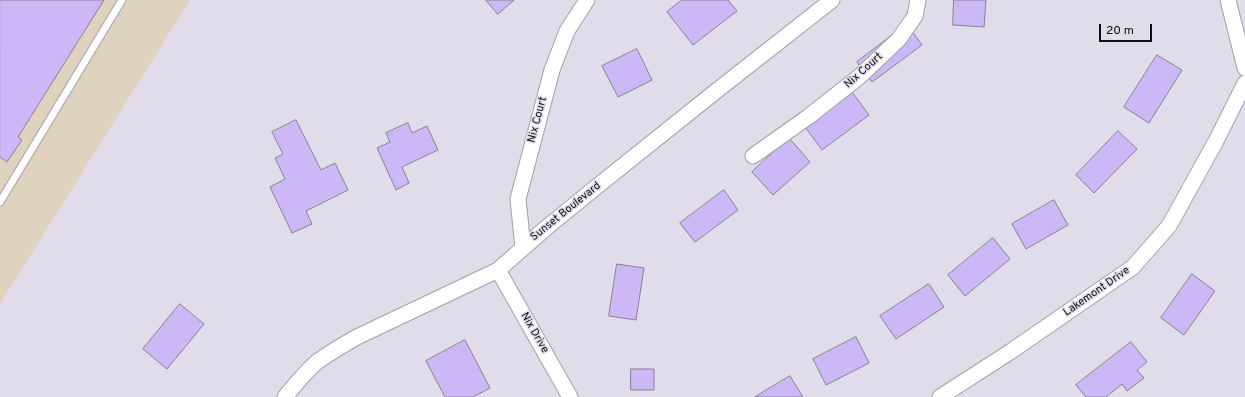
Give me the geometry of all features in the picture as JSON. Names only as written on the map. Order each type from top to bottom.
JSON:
[{"type":"street","name":"Nix Court","points":[[523,248],[518,199],[552,70],[567,31],[587,0]]},
{"type":"street","name":"Sunset Boulevard","points":[[285,397],[317,362],[337,348],[498,270],[715,92],[832,0]]},
{"type":"street","name":"Nix Court","points":[[753,156],[808,117],[859,77],[899,39],[915,16],[918,0]]},
{"type":"street","points":[[1228,0],[1245,68]]},
{"type":"street","name":"Lakemont Drive","points":[[940,397],[1010,352],[1134,267],[1169,226],[1216,141],[1245,83]]},
{"type":"street","name":"Nix Drive","points":[[498,270],[570,397]]},
{"type":"lane","points":[[0,202],[122,0]]},
{"type":"shaded area","points":[[0,0],[190,0],[0,304]]},
{"type":"building","points":[[0,0],[104,0],[18,137],[22,140],[7,162],[0,157]]},
{"type":"building","points":[[486,0],[514,0],[498,14]]},
{"type":"building","points":[[682,0],[728,0],[737,11],[693,45],[667,12]]},
{"type":"building","points":[[954,0],[986,0],[984,27],[953,25]]},
{"type":"building","points":[[907,24],[922,45],[872,82],[857,62]]},
{"type":"building","points":[[637,49],[652,80],[618,97],[602,66]]},
{"type":"building","points":[[1157,55],[1182,70],[1149,123],[1124,107]]},
{"type":"building","points":[[852,92],[869,115],[822,150],[805,127]]},
{"type":"building","points":[[296,120],[321,170],[335,163],[348,190],[306,211],[312,224],[292,233],[270,187],[285,179],[275,158],[283,154],[272,132]]},
{"type":"building","points":[[408,123],[412,133],[427,126],[438,150],[402,167],[409,183],[396,190],[377,148],[390,142],[386,133]]},
{"type":"building","points":[[1118,131],[1137,149],[1094,193],[1076,175]]},
{"type":"building","points":[[789,138],[810,162],[773,195],[752,172]]},
{"type":"building","points":[[724,190],[738,210],[695,242],[680,223]]},
{"type":"building","points":[[1054,200],[1068,225],[1026,249],[1012,224]]},
{"type":"building","points":[[993,238],[1010,259],[965,296],[948,275]]},
{"type":"building","points":[[617,264],[644,268],[636,320],[609,316]]},
{"type":"building","points":[[1192,274],[1215,291],[1184,335],[1161,318]]},
{"type":"building","points":[[929,284],[944,307],[896,339],[880,316]]},
{"type":"building","points":[[180,304],[204,324],[167,369],[143,349]]},
{"type":"building","points":[[856,337],[869,363],[826,385],[813,359]]},
{"type":"building","points":[[465,340],[490,388],[473,397],[445,397],[426,361]]},
{"type":"building","points":[[1131,342],[1147,362],[1137,370],[1144,378],[1127,391],[1122,384],[1106,397],[1086,397],[1076,385]]},
{"type":"building","points":[[631,369],[654,369],[654,390],[631,390]]},
{"type":"building","points":[[790,376],[803,397],[755,397]]}]
